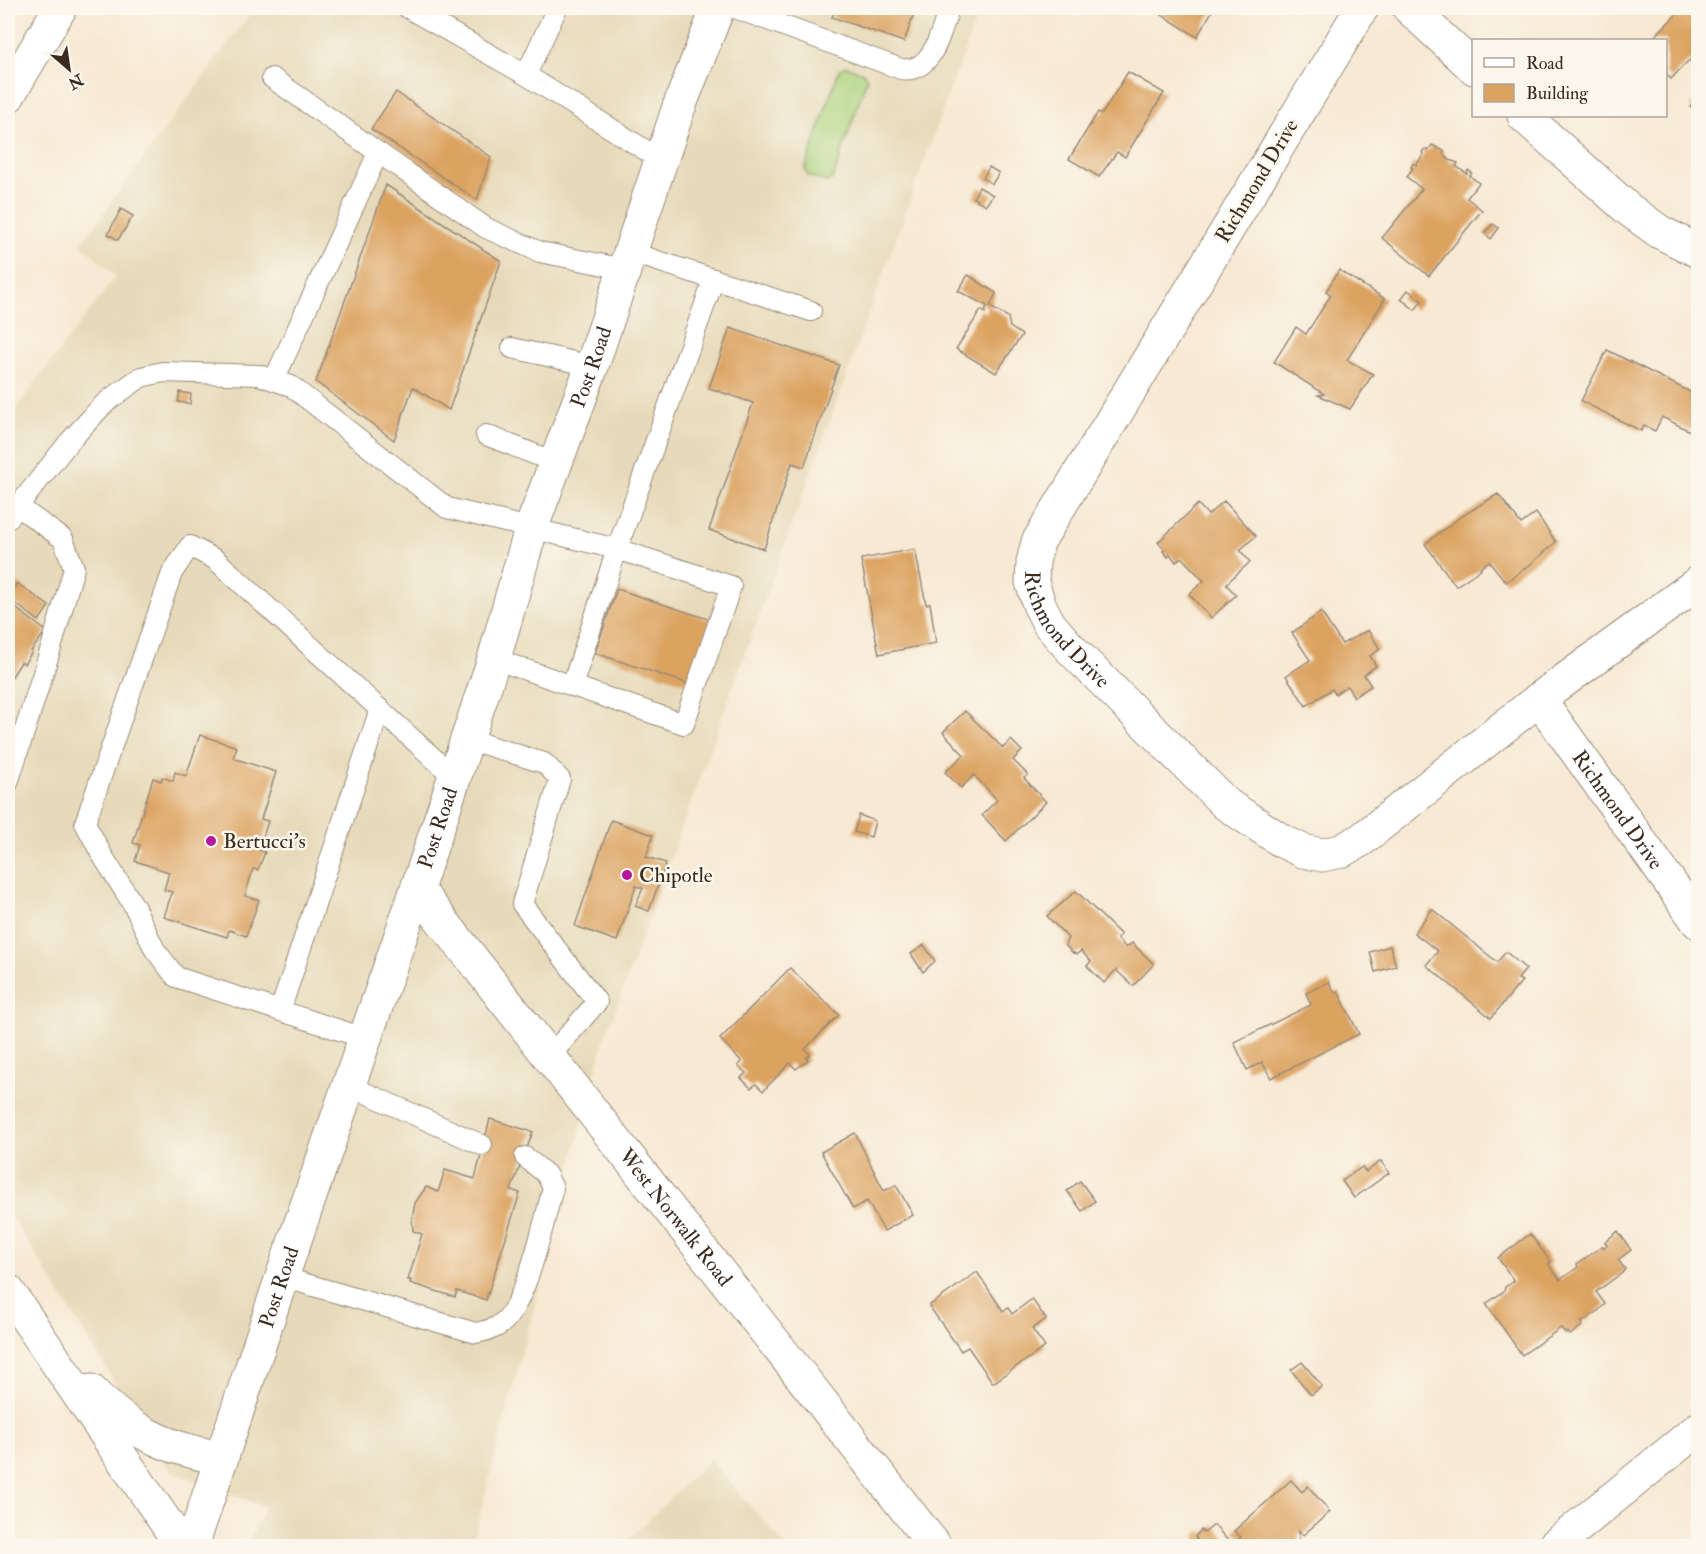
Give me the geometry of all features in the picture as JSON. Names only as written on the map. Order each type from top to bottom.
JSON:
[{"type":"main road","points":[[12,89],[60,8]]},
{"type":"main road","points":[[12,89],[69,8]]},
{"type":"main road","name":"Post Road","points":[[679,107],[703,8]]},
{"type":"main road","name":"Post Road","points":[[192,1546],[494,659],[531,529],[554,462],[592,366],[679,107],[718,8]]},
{"type":"main road","name":"Richmond Drive","points":[[1362,8],[1038,542],[1033,562],[1032,582],[1049,624],[1071,650],[1226,804],[1282,841],[1302,851],[1322,855],[1341,851],[1361,840],[1539,699],[1698,583]]},
{"type":"main road","points":[[1409,8],[1472,67]]},
{"type":"main road","points":[[1525,117],[1628,209],[1660,232],[1698,251]]},
{"type":"main road","name":"Richmond Drive","points":[[1539,699],[1698,922]]},
{"type":"main road","name":"West Norwalk Road","points":[[417,889],[935,1546]]},
{"type":"main road","points":[[8,1291],[182,1546]]},
{"type":"main road","points":[[29,1323],[77,1378],[118,1417],[159,1442],[188,1452],[222,1458]]},
{"type":"main road","points":[[1554,1546],[1698,1429]]},
{"type":"lane","points":[[408,8],[526,75],[661,160]]},
{"type":"lane","points":[[526,75],[556,8]]},
{"type":"lane","points":[[735,8],[901,69],[915,69],[924,63],[933,52],[949,8]]},
{"type":"lane","points":[[272,78],[486,228],[540,252],[627,261],[714,279],[811,311]]},
{"type":"lane","points":[[274,380],[378,153]]},
{"type":"lane","points":[[572,686],[617,549],[714,279]]},
{"type":"lane","points":[[512,348],[592,366]]},
{"type":"lane","points":[[8,783],[74,568],[63,539],[13,513],[69,442],[103,405],[141,377],[164,372],[259,375],[291,386],[447,508],[617,549],[730,586],[684,724],[494,659]]},
{"type":"lane","points":[[486,435],[554,462]]},
{"type":"lane","points":[[364,1038],[176,977],[155,950],[134,906],[85,823],[172,573],[190,546],[216,560],[454,777]]},
{"type":"lane","points":[[280,1011],[380,709]]},
{"type":"lane","points":[[467,739],[544,763],[560,779],[522,904],[597,1002],[549,1057]]},
{"type":"lane","points":[[348,1086],[482,1145]]},
{"type":"lane","points":[[282,1277],[476,1334],[498,1326],[509,1316],[523,1293],[553,1188],[546,1174],[525,1157]]},
{"type":"shaded area","points":[[254,8],[980,8],[603,1044],[475,1533],[467,1546],[247,1546],[265,1507],[170,1471],[8,1210],[8,419],[116,276],[81,244]]},
{"type":"shaded area","points":[[710,1459],[785,1546],[622,1546]]},
{"type":"green space","points":[[846,66],[864,73],[867,78],[833,178],[827,182],[808,176],[805,169],[839,70]]},
{"type":"building","points":[[836,8],[916,8],[904,42],[832,17]]},
{"type":"building","points":[[1151,8],[1214,8],[1197,37]]},
{"type":"building","points":[[1683,8],[1688,8],[1698,17],[1698,69],[1689,60],[1671,79],[1667,74],[1667,39],[1652,39]]},
{"type":"building","points":[[1128,72],[1164,93],[1125,157],[1117,152],[1099,177],[1069,159],[1098,112],[1102,114]]},
{"type":"building","points":[[396,92],[491,157],[477,200],[371,129]]},
{"type":"building","points":[[1698,97],[1698,114],[1690,106]]},
{"type":"building","points":[[1432,145],[1444,151],[1443,153],[1449,160],[1458,163],[1456,166],[1467,174],[1468,170],[1472,173],[1470,176],[1479,183],[1467,198],[1482,210],[1429,276],[1382,238],[1422,189],[1407,177],[1413,168],[1411,167],[1413,163],[1416,165],[1424,154],[1422,152],[1425,149],[1428,151]]},
{"type":"building","points":[[989,167],[999,173],[992,184],[983,178]]},
{"type":"building","points":[[386,185],[501,261],[449,410],[413,387],[394,440],[316,382]]},
{"type":"building","points":[[979,187],[993,195],[986,205],[973,198]]},
{"type":"building","points":[[121,209],[133,216],[118,240],[108,234]]},
{"type":"building","points":[[1493,224],[1499,228],[1491,239],[1484,233]]},
{"type":"building","points":[[1339,270],[1385,299],[1347,360],[1373,374],[1350,409],[1318,395],[1324,394],[1274,362],[1296,327],[1306,334],[1331,295],[1326,291]]},
{"type":"building","points":[[968,275],[996,293],[990,307],[1008,317],[1010,327],[1022,335],[996,373],[956,349],[981,310],[985,313],[987,306],[958,291]]},
{"type":"building","points":[[1408,290],[1422,301],[1415,310],[1401,299]]},
{"type":"building","points":[[730,328],[839,365],[804,467],[792,463],[764,549],[709,530],[753,403],[709,388]]},
{"type":"building","points":[[1607,350],[1698,396],[1698,435],[1662,417],[1655,431],[1644,426],[1641,431],[1581,401]]},
{"type":"building","points":[[180,392],[191,394],[190,404],[178,402]]},
{"type":"building","points":[[1498,494],[1521,524],[1536,513],[1556,542],[1506,582],[1489,561],[1456,586],[1425,544],[1459,518]]},
{"type":"building","points":[[1224,501],[1256,536],[1240,550],[1250,562],[1226,584],[1236,595],[1211,618],[1189,594],[1204,581],[1181,557],[1176,562],[1170,554],[1168,557],[1158,542],[1198,504],[1208,515]]},
{"type":"building","points":[[915,549],[926,604],[930,603],[936,643],[879,654],[861,559]]},
{"type":"building","points":[[17,583],[49,606],[39,621],[8,598]]},
{"type":"building","points":[[617,589],[711,620],[689,684],[595,653]]},
{"type":"building","points":[[8,602],[46,631],[24,664],[21,662],[8,683]]},
{"type":"building","points":[[1321,612],[1342,644],[1368,630],[1380,649],[1370,656],[1376,666],[1364,675],[1371,686],[1354,697],[1347,686],[1335,694],[1332,689],[1306,706],[1286,676],[1310,660],[1292,633]]},
{"type":"building","points":[[8,709],[13,713],[8,728]]},
{"type":"building","points":[[965,711],[1003,748],[1011,740],[1022,751],[1013,760],[1028,775],[1024,778],[1046,802],[1006,841],[982,815],[997,800],[974,775],[961,788],[945,772],[964,755],[943,732]]},
{"type":"building","points":[[200,735],[237,747],[233,758],[276,772],[261,819],[268,821],[259,850],[265,852],[258,870],[253,869],[245,896],[259,900],[246,936],[229,930],[227,937],[164,917],[172,892],[164,890],[169,872],[135,861],[140,845],[133,843],[153,778],[161,781],[162,777],[173,781],[175,772],[186,776]]},
{"type":"building","points":[[859,815],[875,821],[871,837],[854,832]]},
{"type":"building","name":"Chipotle","points":[[611,820],[653,835],[646,857],[666,863],[649,911],[635,906],[643,888],[636,886],[617,941],[575,926]]},
{"type":"building","points":[[1076,891],[1121,935],[1117,938],[1126,948],[1132,943],[1154,964],[1133,986],[1116,970],[1104,983],[1087,966],[1091,961],[1081,951],[1077,954],[1073,953],[1065,945],[1068,938],[1047,916]]},
{"type":"building","points":[[1432,909],[1497,962],[1506,952],[1526,969],[1518,979],[1522,981],[1491,1018],[1426,965],[1438,951],[1414,933]]},
{"type":"building","points":[[924,945],[935,961],[923,972],[911,954]]},
{"type":"building","points":[[1390,946],[1396,966],[1375,972],[1370,952]]},
{"type":"building","points":[[790,968],[839,1015],[805,1049],[810,1054],[806,1058],[808,1060],[796,1069],[790,1063],[763,1091],[756,1084],[751,1088],[741,1078],[746,1073],[738,1066],[742,1062],[720,1039]]},
{"type":"building","points":[[1329,982],[1335,993],[1338,991],[1359,1034],[1271,1078],[1262,1062],[1247,1070],[1234,1042],[1311,1005],[1306,993]]},
{"type":"building","points":[[490,1119],[533,1132],[511,1190],[520,1193],[486,1300],[457,1291],[455,1297],[410,1283],[411,1280],[408,1280],[422,1234],[413,1231],[412,1219],[415,1203],[426,1187],[438,1192],[445,1170],[475,1179]]},
{"type":"building","points":[[855,1133],[884,1191],[896,1185],[913,1215],[884,1231],[867,1201],[853,1209],[821,1152]]},
{"type":"building","points":[[1381,1161],[1389,1173],[1354,1198],[1342,1181],[1362,1167],[1366,1172]]},
{"type":"building","points":[[1080,1181],[1095,1201],[1082,1211],[1067,1191]]},
{"type":"building","points":[[1618,1231],[1631,1250],[1618,1260],[1625,1269],[1622,1273],[1596,1292],[1605,1304],[1570,1335],[1561,1328],[1522,1355],[1486,1304],[1514,1281],[1498,1258],[1530,1234],[1551,1262],[1548,1264],[1560,1280],[1578,1267],[1577,1264],[1603,1246],[1604,1248],[1607,1245],[1605,1242]]},
{"type":"building","points":[[977,1272],[1003,1311],[1008,1308],[1012,1314],[1032,1299],[1046,1319],[1032,1329],[1045,1347],[993,1383],[968,1347],[961,1351],[929,1306]]},
{"type":"building","points":[[1302,1362],[1322,1386],[1311,1395],[1291,1370]]},
{"type":"building","points":[[1291,1480],[1302,1492],[1308,1486],[1330,1512],[1303,1535],[1299,1531],[1299,1540],[1293,1545],[1189,1546],[1197,1539],[1195,1537],[1201,1530],[1204,1533],[1214,1525],[1232,1545],[1241,1537],[1234,1531]]},
{"type":"place","name":"Bertucci's","points":[[211,841]]},
{"type":"place","name":"Chipotle","points":[[627,875]]}]
